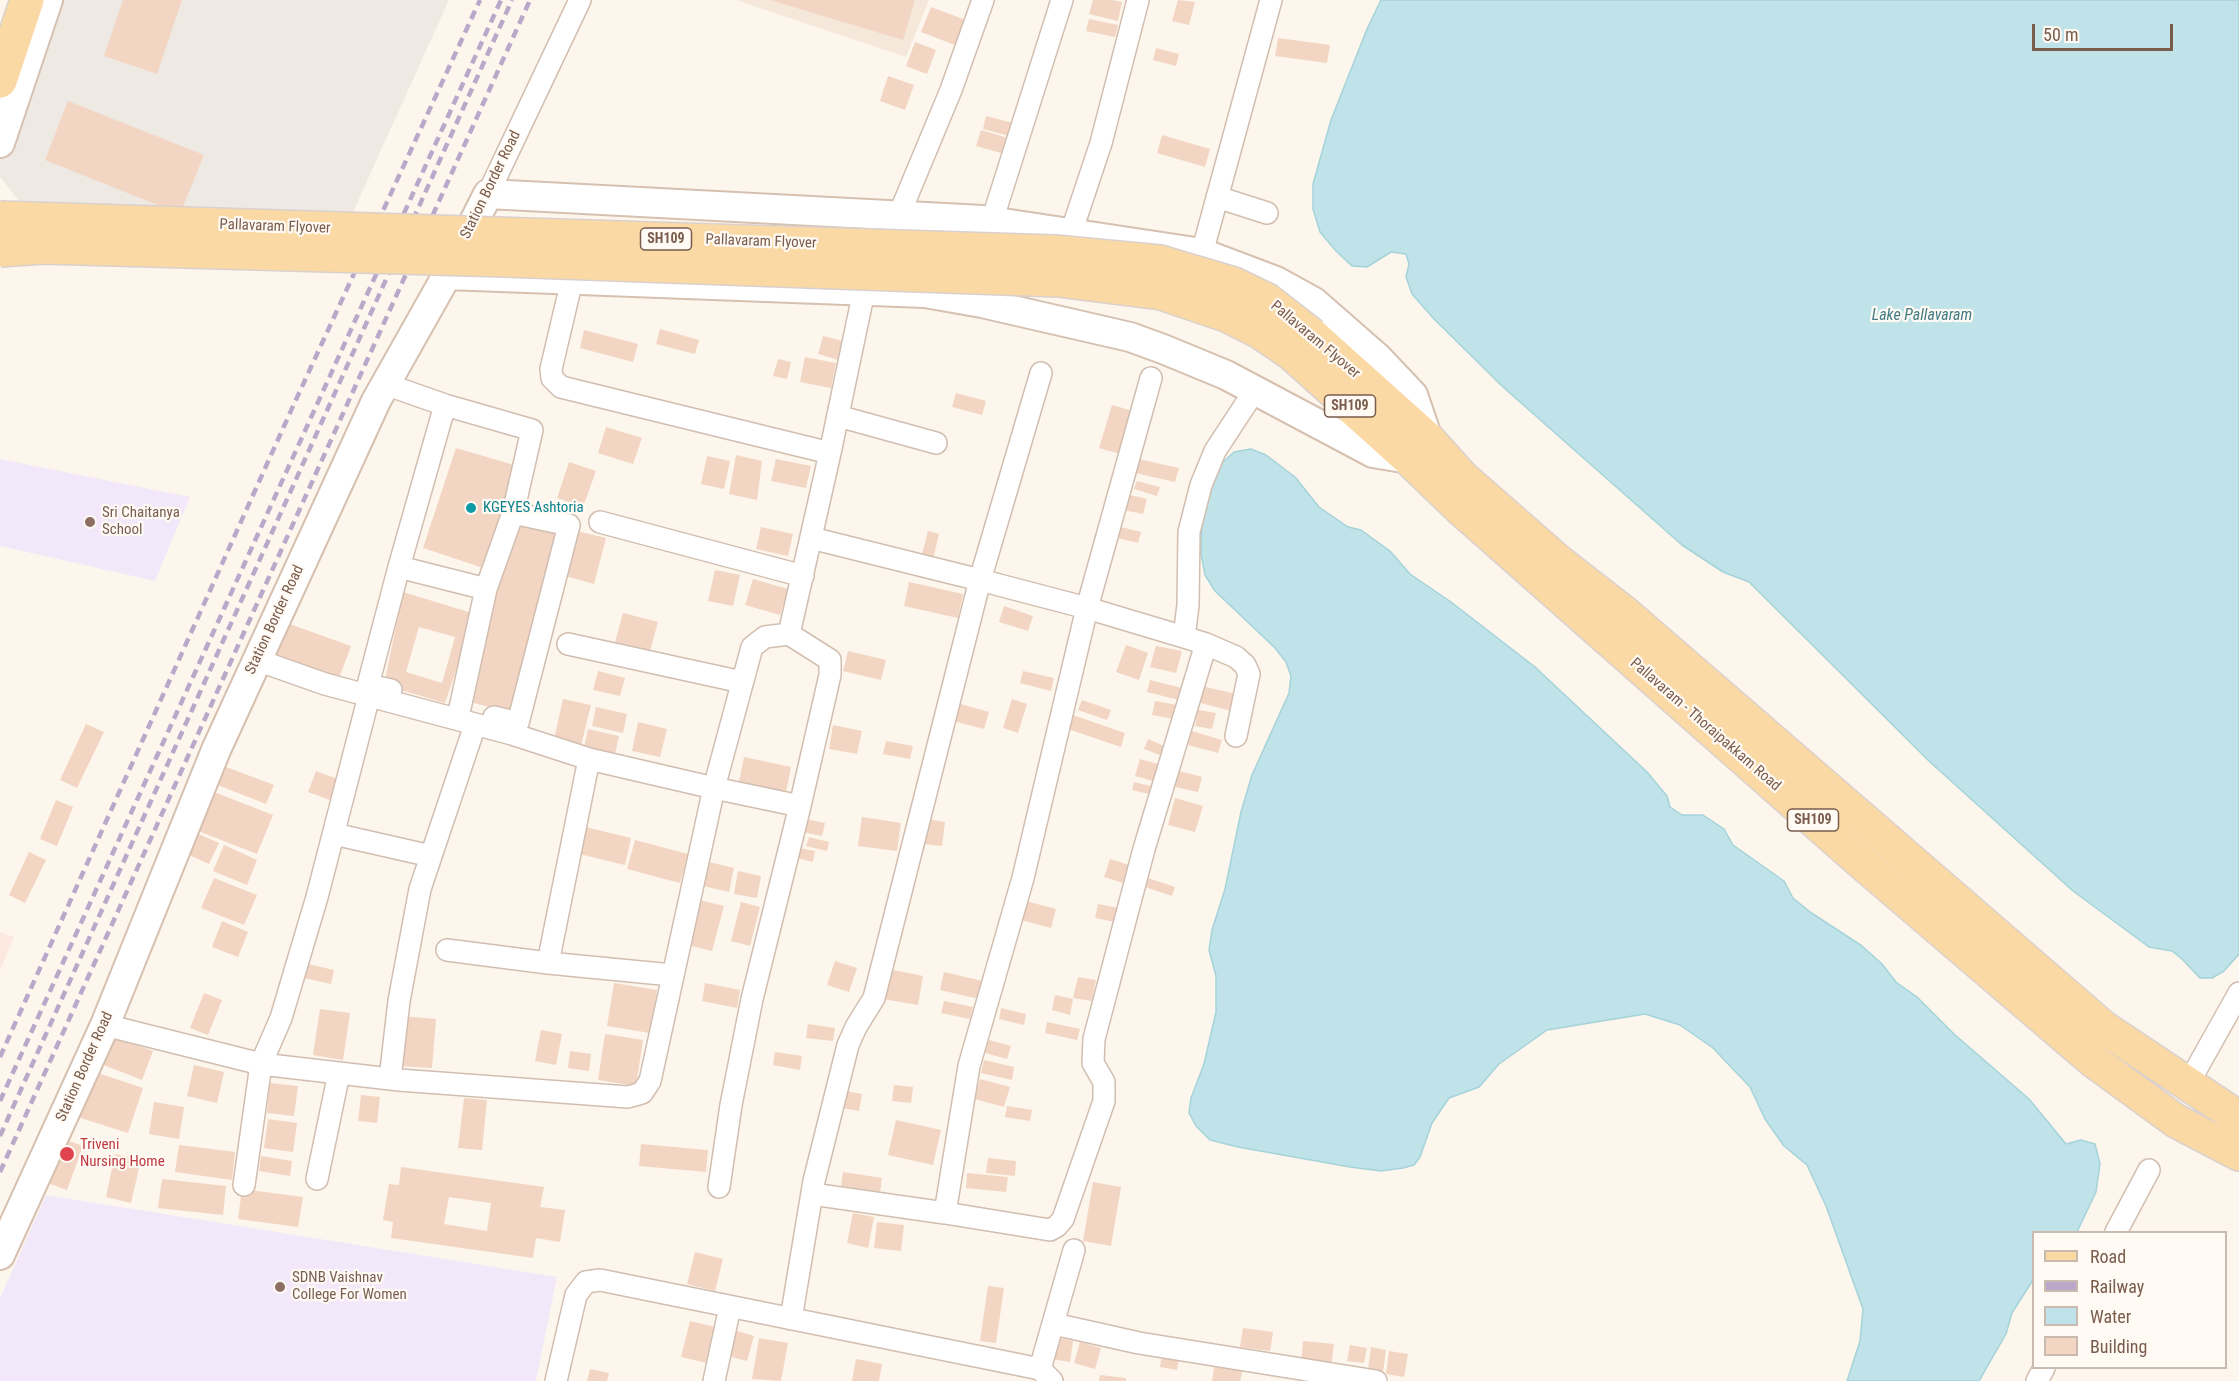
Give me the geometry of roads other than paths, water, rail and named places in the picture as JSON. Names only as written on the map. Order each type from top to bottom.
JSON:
[{"type":"main road","points":[[0,81],[27,0]]},
{"type":"main road","name":"Pallavaram Flyover","points":[[0,218],[1055,252],[1160,262],[1234,284],[1267,300],[1301,344],[1418,449]]},
{"type":"main road","name":"Pallavaram Flyover","points":[[0,250],[44,247],[91,248],[1058,280],[1161,293],[1226,315],[1260,332],[1301,344]]},
{"type":"main road","name":"Pallavaram - Thoraipakkam Road","points":[[1418,449],[1462,477],[1559,562],[1627,615],[2104,1028],[2239,1118]]},
{"type":"main road","name":"Pallavaram - Thoraipakkam Road","points":[[1418,449],[1462,510],[1807,815],[2095,1062],[2175,1121],[2239,1154]]},
{"type":"street","points":[[0,143],[48,0]]},
{"type":"street","name":"Station Border Road","points":[[0,1255],[105,1025],[216,750],[257,660],[385,384],[447,275],[580,0]]},
{"type":"street","points":[[899,215],[951,90],[983,0]]},
{"type":"street","points":[[992,221],[1062,0]]},
{"type":"street","points":[[1071,233],[1101,143],[1138,0]]},
{"type":"street","points":[[1202,253],[1271,0]]},
{"type":"street","points":[[447,275],[925,293],[982,303],[1130,337],[1226,375],[1373,453],[1418,449],[1413,395],[1378,358],[1314,302],[1276,280],[1202,253],[992,221],[488,194]]},
{"type":"street","points":[[1217,197],[1268,213]]},
{"type":"street","points":[[572,280],[551,369],[552,378],[561,387],[830,453]]},
{"type":"street","points":[[789,634],[864,291]]},
{"type":"street","points":[[791,1319],[812,1194],[848,1045],[874,998],[980,580],[1041,373]]},
{"type":"street","points":[[945,1213],[969,1066],[1023,878],[1087,608],[1151,378]]},
{"type":"street","points":[[385,384],[445,405],[532,430],[513,513],[486,589],[460,708]]},
{"type":"street","points":[[1184,637],[1188,605],[1189,532],[1201,485],[1215,451],[1255,390]]},
{"type":"street","points":[[445,405],[368,684],[518,723],[569,525],[513,513]]},
{"type":"street","points":[[838,416],[936,443]]},
{"type":"street","points":[[600,522],[802,576]]},
{"type":"street","points":[[811,538],[1087,608],[1206,644],[1236,657],[1245,665],[1249,674],[1236,736]]},
{"type":"street","points":[[399,567],[486,589]]},
{"type":"street","points":[[105,1025],[261,1064],[390,1079],[628,1097],[642,1093],[651,1081],[714,788],[752,647],[765,638],[789,634],[830,660],[830,675],[752,999],[731,1106],[719,1187]]},
{"type":"street","points":[[568,644],[742,682]]},
{"type":"street","points":[[812,1194],[1050,1230],[1058,1226],[1063,1219],[1104,1101],[1104,1082],[1093,1063],[1094,1039],[1144,849],[1206,644]]},
{"type":"street","points":[[257,660],[325,684],[512,734],[589,759],[800,806]]},
{"type":"street","points":[[244,1185],[261,1064],[281,1018],[334,834],[369,696]]},
{"type":"street","points":[[390,1079],[399,1001],[420,889],[475,725]]},
{"type":"street","points":[[548,963],[589,759]]},
{"type":"street","points":[[334,834],[431,856]]},
{"type":"street","points":[[447,950],[672,975]]},
{"type":"street","points":[[2188,1084],[2239,993]]},
{"type":"street","points":[[317,1179],[339,1073]]},
{"type":"street","points":[[2117,1231],[2150,1170]]},
{"type":"street","points":[[556,1381],[576,1295],[586,1282],[600,1280],[1046,1375],[1054,1324],[1074,1250]]},
{"type":"street","points":[[714,1381],[730,1307]]},
{"type":"street","points":[[1054,1324],[1139,1343],[1376,1381]]},
{"type":"water","name":"Lake Pallavaram","points":[[1381,0],[2239,0],[2239,954],[2224,971],[2212,978],[2200,978],[2172,951],[2149,947],[2073,891],[1930,762],[1749,582],[1723,572],[1682,545],[1503,387],[1412,294],[1406,277],[1409,264],[1406,254],[1391,252],[1367,267],[1352,266],[1336,251],[1320,232],[1313,209],[1313,184],[1331,120]]},
{"type":"water","points":[[1251,449],[1266,455],[1295,477],[1319,507],[1348,527],[1361,530],[1390,551],[1410,574],[1451,602],[1535,667],[1647,772],[1667,796],[1670,807],[1682,815],[1703,815],[1724,829],[1733,845],[1784,881],[1793,898],[1862,946],[1882,964],[1896,982],[1917,997],[1954,1034],[2029,1099],[2066,1144],[2081,1140],[2095,1144],[2100,1164],[2096,1192],[2077,1231],[2032,1231],[2032,1282],[2012,1313],[2006,1334],[1979,1381],[1847,1381],[1860,1341],[1863,1309],[1826,1206],[1807,1165],[1784,1146],[1765,1119],[1750,1087],[1713,1048],[1680,1025],[1645,1014],[1547,1030],[1499,1064],[1479,1087],[1449,1098],[1432,1123],[1420,1157],[1414,1165],[1403,1168],[1381,1171],[1238,1147],[1210,1140],[1196,1126],[1189,1113],[1191,1098],[1204,1064],[1216,1012],[1216,976],[1209,950],[1212,930],[1225,889],[1241,812],[1252,775],[1289,693],[1291,676],[1286,662],[1275,648],[1215,591],[1205,575],[1201,554],[1202,522],[1211,485],[1223,462],[1234,452]]},
{"type":"railway","points":[[0,1057],[294,404],[480,0]]},
{"type":"railway","points":[[0,1101],[501,0]]},
{"type":"railway","points":[[0,1136],[512,0]]},
{"type":"railway","points":[[0,1172],[530,0]]},
{"type":"place","name":"KGEYES Ashtoria","points":[[471,508]]},
{"type":"place","name":"Sri Chaitanya School","points":[[90,522]]},
{"type":"place","name":"Triveni Nursing Home","points":[[67,1154]]},
{"type":"place","name":"SDNB Vaishnav College For Women","points":[[280,1287]]}]
